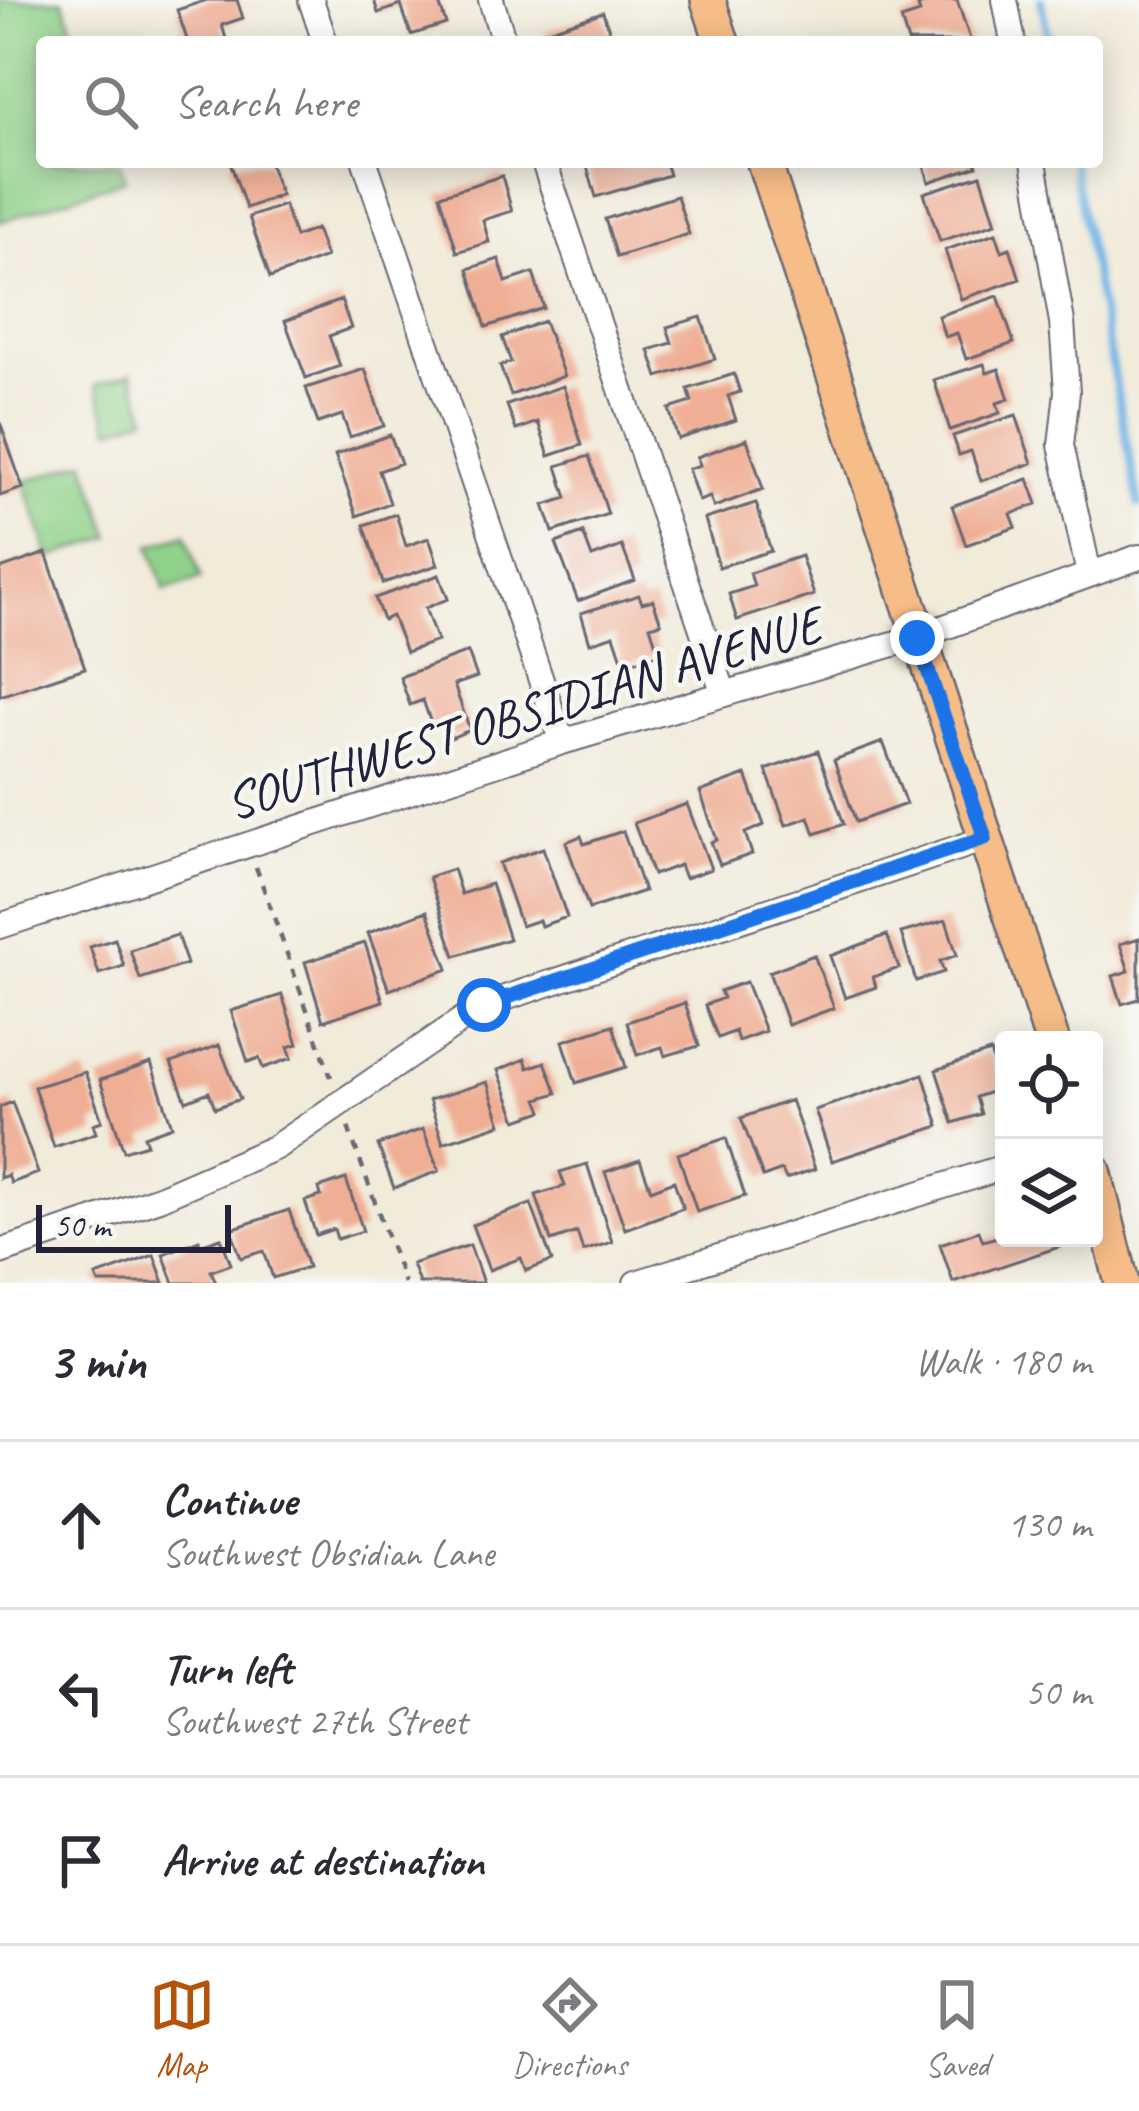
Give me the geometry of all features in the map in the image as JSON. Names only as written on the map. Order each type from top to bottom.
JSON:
[{"type":"main road","points":[[707,0],[720,36]]},
{"type":"main road","points":[[766,168],[1049,1031]]},
{"type":"main road","points":[[1103,1207],[1122,1283]]},
{"type":"street","points":[[310,0],[323,36]]},
{"type":"street","points":[[490,0],[502,36]]},
{"type":"street","points":[[1005,0],[1012,36]]},
{"type":"street","points":[[367,168],[562,742]]},
{"type":"street","points":[[546,168],[724,694]]},
{"type":"street","points":[[1035,168],[1062,322],[1067,392],[1060,446],[1089,574]]},
{"type":"street","name":"SOUTHWEST OBSIDIAN AVENUE","points":[[0,926],[562,742],[917,638],[1139,556]]},
{"type":"street","points":[[0,1252],[159,1198],[276,1147],[484,1005],[985,838]]},
{"type":"street","points":[[636,1283],[995,1170]]},
{"type":"path","points":[[248,845],[404,1283]]},
{"type":"green space","points":[[0,0],[63,0],[76,36],[36,36],[36,168],[121,168],[125,179],[0,222]]},
{"type":"green space","points":[[132,373],[147,417],[111,429],[96,385]]},
{"type":"green space","points":[[85,461],[111,537],[50,558],[24,482]]},
{"type":"green space","points":[[186,534],[201,578],[165,590],[150,546]]},
{"type":"building","points":[[207,0],[237,0],[243,18],[222,25],[225,36],[186,36],[177,10]]},
{"type":"building","points":[[374,0],[438,0],[446,24],[411,35],[401,5],[378,13]]},
{"type":"building","points":[[957,0],[969,36],[906,36],[901,19],[920,13],[918,6]]},
{"type":"building","points":[[603,12],[611,36],[547,36],[545,31]]},
{"type":"building","points":[[232,168],[271,168],[281,195],[246,208]]},
{"type":"building","points":[[587,168],[667,168],[669,175],[596,197]]},
{"type":"building","points":[[925,168],[971,168],[929,182]]},
{"type":"building","points":[[981,175],[996,223],[940,241],[924,193]]},
{"type":"building","points":[[502,176],[512,211],[483,220],[489,242],[457,252],[440,195]]},
{"type":"building","points":[[677,196],[689,234],[617,257],[605,219]]},
{"type":"building","points":[[284,205],[295,237],[316,229],[326,257],[270,278],[249,217]]},
{"type":"building","points":[[996,233],[1002,251],[1010,248],[1020,279],[961,299],[945,250]]},
{"type":"building","points":[[499,259],[506,282],[533,273],[544,308],[486,327],[468,269]]},
{"type":"building","points":[[998,296],[1014,343],[966,359],[957,333],[945,337],[938,316]]},
{"type":"building","points":[[341,300],[351,328],[329,336],[340,366],[306,378],[285,321]]},
{"type":"building","points":[[701,317],[715,359],[658,377],[649,350],[672,343],[667,327]]},
{"type":"building","points":[[544,321],[564,376],[511,395],[500,366],[511,362],[502,337]]},
{"type":"building","points":[[984,364],[987,373],[999,369],[1009,399],[997,403],[1000,413],[950,430],[934,380]]},
{"type":"building","points":[[365,369],[384,426],[350,437],[342,415],[318,423],[306,388]]},
{"type":"building","points":[[734,374],[740,392],[728,396],[736,420],[678,439],[669,409],[692,402],[688,389]]},
{"type":"building","points":[[563,386],[582,445],[549,456],[538,422],[516,430],[507,405]]},
{"type":"building","points":[[1016,415],[1032,463],[981,481],[971,451],[959,455],[953,436]]},
{"type":"building","points":[[0,422],[23,488],[0,496]]},
{"type":"building","points":[[390,435],[401,463],[379,471],[390,503],[357,516],[335,455]]},
{"type":"building","points":[[747,439],[763,489],[714,507],[710,497],[699,501],[688,469],[700,465],[697,457]]},
{"type":"building","points":[[589,456],[608,514],[553,532],[544,505],[567,498],[557,466]]},
{"type":"building","points":[[1028,479],[1037,504],[1011,514],[1016,527],[966,545],[952,506]]},
{"type":"building","points":[[756,503],[771,551],[719,567],[705,519]]},
{"type":"building","points":[[396,514],[406,546],[429,538],[438,565],[383,583],[364,525]]},
{"type":"building","points":[[583,533],[592,557],[622,546],[635,580],[578,601],[556,543]]},
{"type":"building","points":[[46,553],[85,668],[0,696],[0,569]]},
{"type":"building","points":[[801,556],[814,595],[737,620],[729,594],[754,586],[750,573]]},
{"type":"building","points":[[439,575],[448,599],[425,608],[437,641],[406,652],[392,616],[383,620],[375,598]]},
{"type":"building","points":[[639,595],[642,603],[653,600],[661,623],[650,626],[659,654],[624,665],[614,635],[590,643],[581,613]]},
{"type":"building","points":[[468,652],[477,677],[454,685],[470,730],[451,738],[446,724],[433,729],[423,700],[410,705],[400,677]]},
{"type":"building","points":[[883,742],[906,804],[856,822],[834,760]]},
{"type":"building","points":[[818,751],[844,824],[815,834],[809,817],[786,825],[766,770]]},
{"type":"building","points":[[746,775],[764,825],[745,833],[752,854],[720,865],[711,842],[717,840],[700,792]]},
{"type":"building","points":[[687,804],[711,869],[685,878],[680,865],[653,875],[634,823]]},
{"type":"building","points":[[623,831],[644,891],[589,909],[566,842],[581,836],[584,844]]},
{"type":"building","points":[[543,848],[567,917],[541,926],[539,920],[521,926],[499,863]]},
{"type":"building","points":[[453,869],[461,894],[491,884],[509,939],[455,956],[429,877]]},
{"type":"building","points":[[427,911],[448,969],[389,990],[368,933]]},
{"type":"building","points":[[946,920],[957,955],[940,961],[944,972],[916,981],[901,933]]},
{"type":"building","points":[[177,935],[187,964],[140,979],[130,950]]},
{"type":"building","points":[[887,935],[899,968],[873,977],[876,987],[845,998],[830,956]]},
{"type":"building","points":[[1139,938],[1139,999],[1122,1004],[1113,976],[1129,971],[1120,944]]},
{"type":"building","points":[[115,939],[124,966],[99,974],[90,947]]},
{"type":"building","points":[[365,943],[383,1001],[323,1021],[305,962]]},
{"type":"building","points":[[814,955],[834,1008],[788,1025],[769,972]]},
{"type":"building","points":[[746,982],[765,1031],[738,1041],[735,1031],[718,1038],[705,1005],[723,998],[720,991]]},
{"type":"building","points":[[282,995],[298,1044],[288,1047],[292,1058],[263,1068],[259,1058],[248,1062],[231,1011]]},
{"type":"building","points":[[685,1003],[699,1046],[665,1056],[662,1047],[637,1055],[627,1022]]},
{"type":"building","points":[[613,1025],[626,1067],[576,1083],[563,1041]]},
{"type":"building","points":[[219,1045],[240,1099],[215,1108],[209,1092],[186,1101],[171,1063]]},
{"type":"building","points":[[990,1052],[995,1090],[976,1097],[981,1114],[953,1123],[936,1070]]},
{"type":"building","points":[[525,1059],[528,1068],[545,1062],[557,1093],[538,1099],[543,1111],[517,1120],[498,1070]]},
{"type":"building","points":[[151,1063],[172,1126],[144,1136],[147,1144],[124,1151],[100,1080]]},
{"type":"building","points":[[85,1072],[102,1121],[93,1124],[96,1133],[54,1147],[34,1087]]},
{"type":"building","points":[[923,1074],[939,1126],[832,1161],[815,1110]]},
{"type":"building","points":[[487,1082],[501,1124],[443,1143],[429,1100]]},
{"type":"building","points":[[791,1100],[815,1169],[786,1179],[782,1170],[763,1177],[741,1118]]},
{"type":"building","points":[[12,1102],[38,1173],[11,1183],[8,1175],[0,1178],[0,1107]]},
{"type":"building","points":[[423,1129],[439,1171],[394,1188],[378,1145]]},
{"type":"building","points":[[726,1138],[745,1196],[697,1212],[678,1154]]},
{"type":"building","points":[[640,1160],[651,1190],[674,1181],[683,1208],[625,1229],[605,1172]]},
{"type":"building","points":[[587,1164],[612,1242],[583,1251],[577,1232],[551,1241],[536,1195],[565,1186],[560,1172]]},
{"type":"building","points":[[346,1179],[363,1231],[337,1239],[334,1229],[316,1235],[305,1201],[321,1196],[319,1188]]},
{"type":"building","points":[[531,1204],[552,1261],[526,1271],[521,1258],[489,1270],[472,1225]]},
{"type":"building","points":[[289,1210],[308,1267],[273,1278],[264,1251],[241,1258],[231,1229]]},
{"type":"building","points":[[979,1231],[983,1241],[995,1238],[995,1247],[1059,1247],[953,1282],[940,1244]]},
{"type":"building","points":[[221,1238],[231,1264],[211,1271],[216,1283],[174,1283],[163,1254],[199,1240],[200,1245]]},
{"type":"building","points":[[470,1245],[483,1283],[419,1283],[412,1264]]},
{"type":"building","points":[[154,1255],[164,1283],[99,1283],[96,1276]]},
{"type":"waterway","points":[[1041,0],[1048,36]]},
{"type":"waterway","points":[[1073,168],[1139,504]]},
{"type":"route","points":[[484,1005],[985,838],[917,638]]}]
